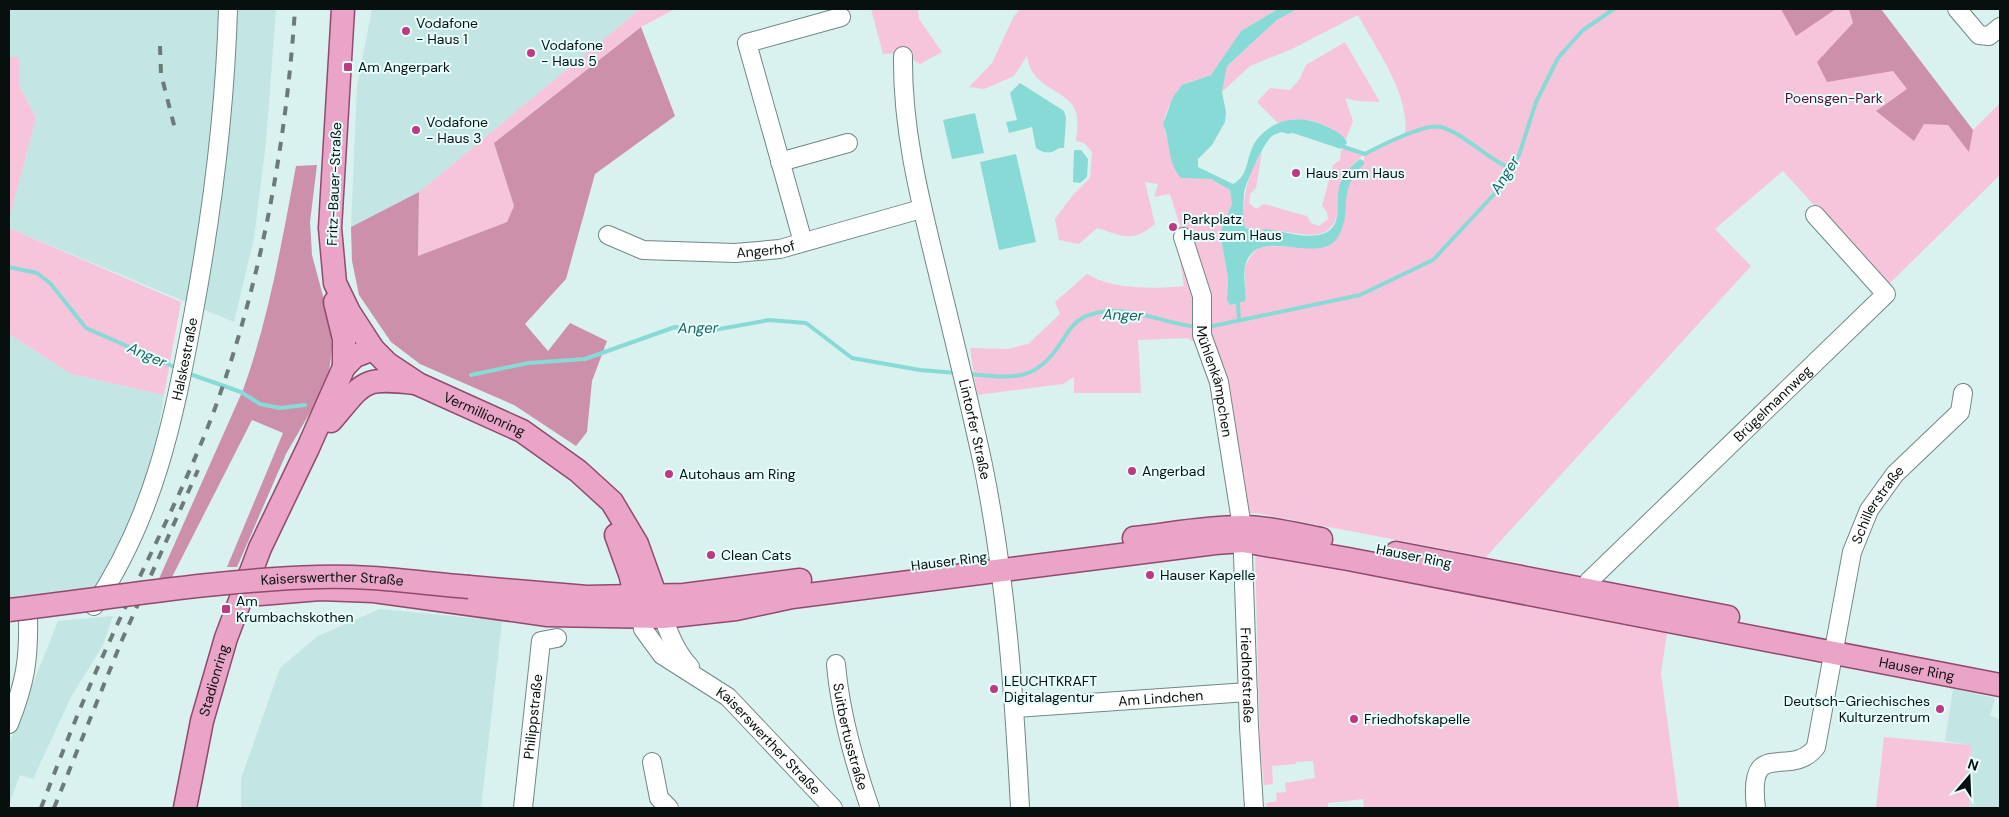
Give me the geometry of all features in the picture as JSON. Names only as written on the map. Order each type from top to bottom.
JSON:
[{"type":"main road","name":"Fritz-Bauer-Straße","points":[[343,9],[330,228],[335,283],[349,312],[373,349]]},
{"type":"main road","points":[[335,283],[335,303],[344,339],[344,368]]},
{"type":"main road","name":"Stadionring","points":[[185,808],[202,721],[226,638],[260,548],[344,368],[355,356],[373,349]]},
{"type":"main road","name":"Stadionring","points":[[308,448],[331,420],[345,392],[363,368],[373,349]]},
{"type":"main road","name":"Vermillionring","points":[[373,349],[388,364],[418,384],[522,431],[578,471],[592,486],[612,502],[628,526],[649,607]]},
{"type":"main road","points":[[331,420],[364,384],[385,380],[418,384]]},
{"type":"main road","name":"Vermillionring","points":[[592,486],[599,508],[622,548],[649,607]]},
{"type":"main road","name":"Vermillionring","points":[[587,597],[614,585],[618,575],[610,528]]},
{"type":"main road","name":"Hauser Ring","points":[[649,607],[736,609],[792,597],[1177,532],[1243,534],[1271,530],[1582,596],[2000,677]]},
{"type":"main road","name":"Kaiserswerther Straße","points":[[13,617],[256,581],[320,576],[377,579],[472,597],[548,615],[649,607]]},
{"type":"main road","name":"Kaiserswerther Straße","points":[[472,597],[587,597],[649,607]]},
{"type":"main road","name":"Hauser Ring","points":[[1835,646],[2000,685]]},
{"type":"street","name":"Halskestraße","points":[[13,617],[92,610],[113,578],[141,522],[162,459],[180,382],[213,203],[226,74],[228,9]]},
{"type":"street","points":[[1957,9],[1979,35],[1988,36],[2000,27]]},
{"type":"street","points":[[803,242],[747,43],[842,17]]},
{"type":"street","name":"Lintorfer Straße","points":[[903,56],[902,84],[909,146],[921,209],[983,465],[1000,562],[1015,708],[1020,808]]},
{"type":"street","points":[[780,162],[848,143]]},
{"type":"street","name":"Angerhof","points":[[608,235],[643,250],[735,253],[780,249],[921,209]]},
{"type":"street","name":"Brügelmannweg","points":[[1582,596],[1596,575],[1886,294],[1815,215]]},
{"type":"street","name":"Mühlenkämpchen","points":[[1183,237],[1202,296],[1202,327],[1219,382],[1243,534]]},
{"type":"street","name":"Schillerstraße","points":[[1756,808],[1754,782],[1757,772],[1767,765],[1803,758],[1816,747],[1852,552],[1869,510],[1895,474],[1960,412],[1963,393]]},
{"type":"street","name":"Friedhofstraße","points":[[1243,534],[1254,808]]},
{"type":"street","name":"Kaiserswerther Straße","points":[[649,607],[643,629],[662,655],[701,678],[728,697],[833,808]]},
{"type":"street","points":[[9,724],[25,678],[29,653],[13,617]]},
{"type":"street","name":"Philippstraße","points":[[523,808],[541,641],[557,638]]},
{"type":"street","name":"Suitbertusstraße","points":[[836,664],[838,685],[856,768],[870,808]]},
{"type":"street","name":"Am Lindchen","points":[[1015,708],[1248,692]]},
{"type":"street","points":[[652,762],[659,798],[669,808]]},
{"type":"shaded area","points":[[9,9],[276,9],[266,142],[254,238],[234,322],[9,228],[9,220],[36,118],[19,85],[19,57],[9,57]]},
{"type":"shaded area","points":[[372,9],[640,9],[419,192],[351,227],[357,86]]},
{"type":"shaded area","points":[[1781,9],[1836,9],[1796,36]]},
{"type":"shaded area","points":[[1849,9],[1881,9],[1973,130],[1969,152],[1948,125],[1924,124],[1914,141],[1876,111],[1907,89],[1893,71],[1827,82],[1817,62],[1853,23]]},
{"type":"shaded area","points":[[641,27],[675,116],[595,174],[566,279],[525,324],[548,351],[570,323],[607,341],[592,381],[587,432],[576,446],[514,405],[420,364],[391,342],[359,295],[352,261],[351,227],[419,192],[418,256],[507,222],[514,206],[494,143]]},
{"type":"shaded area","points":[[317,165],[310,222],[312,255],[330,322],[332,347],[326,385],[286,454],[237,567],[227,567],[283,433],[252,420],[171,579],[158,581],[243,390],[252,363],[268,307],[296,166]]},
{"type":"shaded area","points":[[9,334],[71,374],[164,395],[153,462],[110,589],[9,603]]},
{"type":"shaded area","points":[[380,609],[502,621],[481,808],[241,808],[241,779],[280,668],[318,636]]},
{"type":"shaded area","points":[[113,616],[103,645],[71,697],[33,779],[20,775],[9,805],[9,744],[58,621]]},
{"type":"shaded area","points":[[1953,689],[1995,698],[1990,716],[2000,719],[2000,808],[1969,808],[1971,745],[1945,741]]},
{"type":"green space","points":[[640,9],[675,9],[641,27],[494,143],[514,206],[507,222],[418,256],[419,192]]},
{"type":"green space","points":[[871,9],[918,9],[919,19],[942,52],[920,64],[902,53],[883,54]]},
{"type":"green space","name":"Poensgen-Park","points":[[1020,9],[1278,9],[1241,31],[1211,75],[1182,85],[1165,116],[1164,123],[1167,139],[1187,178],[1211,179],[1230,190],[1232,204],[1220,233],[1228,278],[1227,299],[1245,292],[1245,266],[1252,254],[1261,246],[1326,247],[1343,223],[1347,189],[1352,175],[1364,164],[1364,154],[1351,166],[1341,180],[1335,219],[1331,227],[1325,232],[1308,235],[1279,231],[1254,231],[1245,228],[1246,188],[1252,170],[1262,152],[1256,188],[1250,194],[1249,203],[1256,209],[1264,204],[1307,216],[1311,223],[1319,226],[1328,219],[1327,212],[1322,206],[1333,165],[1340,160],[1341,151],[1344,147],[1365,154],[1405,135],[1403,105],[1398,89],[1358,15],[1292,49],[1250,66],[1222,92],[1227,66],[1277,20],[1297,9],[1877,9],[1973,130],[2000,103],[2000,175],[1887,286],[1783,171],[1715,229],[1751,266],[1486,557],[1256,513],[1240,514],[1219,382],[1198,344],[1187,338],[1138,340],[1141,393],[1074,393],[1074,377],[1063,384],[977,395],[970,348],[1007,349],[1028,344],[1060,314],[1055,302],[1087,274],[1121,286],[1160,288],[1184,286],[1179,254],[1187,248],[1170,194],[1154,197],[1158,184],[1145,182],[1155,224],[1140,234],[1128,236],[1097,228],[1079,244],[1059,240],[1055,219],[1073,195],[1090,178],[1092,152],[1084,143],[1076,141],[1077,117],[1075,109],[1064,97],[1037,78],[1030,68],[1027,56],[1014,76],[984,89],[969,87],[992,63],[1013,18]]},
{"type":"green space","points":[[1345,42],[1380,102],[1357,101],[1345,98],[1353,121],[1346,139],[1314,121],[1297,119],[1279,124],[1257,102],[1270,88],[1290,90],[1299,80],[1306,65]]},
{"type":"green space","points":[[9,57],[19,57],[19,85],[36,118],[9,220]]},
{"type":"green space","points":[[9,228],[181,302],[164,395],[71,374],[9,334]]},
{"type":"green space","points":[[1255,552],[1668,627],[1661,673],[1679,808],[1364,808],[1363,799],[1328,803],[1328,808],[1267,808],[1266,803],[1277,801],[1276,793],[1286,792],[1285,783],[1315,778],[1313,761],[1296,762],[1296,764],[1272,766],[1273,784],[1264,785],[1260,744]]},
{"type":"green space","points":[[1884,737],[1971,745],[1969,808],[1876,808]]},
{"type":"water","points":[[1278,9],[1297,9],[1277,20],[1227,66],[1222,92],[1226,112],[1225,122],[1212,145],[1198,159],[1198,167],[1233,184],[1245,172],[1254,144],[1260,136],[1276,124],[1294,119],[1313,121],[1337,132],[1347,143],[1341,149],[1293,133],[1282,132],[1272,136],[1260,155],[1244,193],[1243,211],[1245,228],[1260,232],[1265,229],[1312,236],[1328,232],[1333,226],[1338,212],[1338,194],[1342,179],[1360,159],[1364,161],[1364,164],[1355,174],[1350,184],[1347,193],[1343,228],[1338,237],[1329,245],[1317,248],[1274,246],[1262,247],[1251,253],[1245,266],[1245,301],[1230,305],[1227,300],[1228,278],[1220,233],[1232,204],[1230,190],[1211,179],[1181,178],[1173,166],[1163,124],[1173,97],[1182,85],[1211,75],[1241,31]]},
{"type":"water","points":[[1020,83],[1064,111],[1066,118],[1064,148],[1048,152],[1036,148],[1032,127],[1009,133],[1006,122],[1017,120],[1010,93]]},
{"type":"water","points":[[975,113],[984,153],[952,159],[943,120]]},
{"type":"water","points":[[1074,150],[1081,150],[1088,159],[1087,177],[1080,183],[1073,182]]},
{"type":"water","points":[[1016,154],[1036,242],[999,250],[980,162]]},
{"type":"waterway","name":"Anger","points":[[1208,327],[1360,295],[1433,260],[1499,189],[1519,155],[1536,102],[1558,58],[1583,30],[1614,9]]},
{"type":"waterway","points":[[1344,147],[1365,154],[1424,128],[1441,127],[1458,135],[1511,169]]},
{"type":"waterway","name":"Anger","points":[[9,267],[37,273],[50,283],[86,328],[179,369]]},
{"type":"waterway","points":[[1238,304],[1239,320]]},
{"type":"waterway","name":"Anger","points":[[969,374],[1011,376],[1033,371],[1052,355],[1076,323],[1084,317],[1103,312],[1130,312],[1198,327]]},
{"type":"waterway","name":"Anger","points":[[471,375],[528,363],[585,359],[675,327],[714,330],[769,320],[806,323],[852,358],[920,370],[957,373]]},
{"type":"waterway","name":"Anger","points":[[187,373],[241,392],[260,404],[280,408],[305,405]]},
{"type":"railway","points":[[41,808],[93,678],[203,440],[231,362],[258,263],[269,213],[285,111],[295,9]]},
{"type":"railway","points":[[160,46],[161,74],[175,129]]},
{"type":"railway","points":[[54,808],[122,640],[198,470]]},
{"type":"place","name":"Vodafone - Haus 1","points":[[406,31]]},
{"type":"place","name":"Vodafone - Haus 5","points":[[531,53]]},
{"type":"place","name":"Am Angerpark","points":[[348,67]]},
{"type":"place","name":"Vodafone - Haus 3","points":[[416,130]]},
{"type":"place","name":"Haus zum Haus","points":[[1296,173]]},
{"type":"place","name":"Parkplatz Haus zum Haus","points":[[1173,227]]},
{"type":"place","name":"Angerbad","points":[[1132,471]]},
{"type":"place","name":"Autohaus am Ring","points":[[669,474]]},
{"type":"place","name":"Clean Cats","points":[[711,555]]},
{"type":"place","name":"Hauser Kapelle","points":[[1150,575]]},
{"type":"place","name":"Am Krumbachskothen","points":[[226,609]]},
{"type":"place","name":"LEUCHTKRAFT Digitalagentur","points":[[994,689]]},
{"type":"place","name":"Deutsch-Griechisches Kulturzentrum","points":[[1940,709]]},
{"type":"place","name":"Friedhofskapelle","points":[[1354,719]]}]
